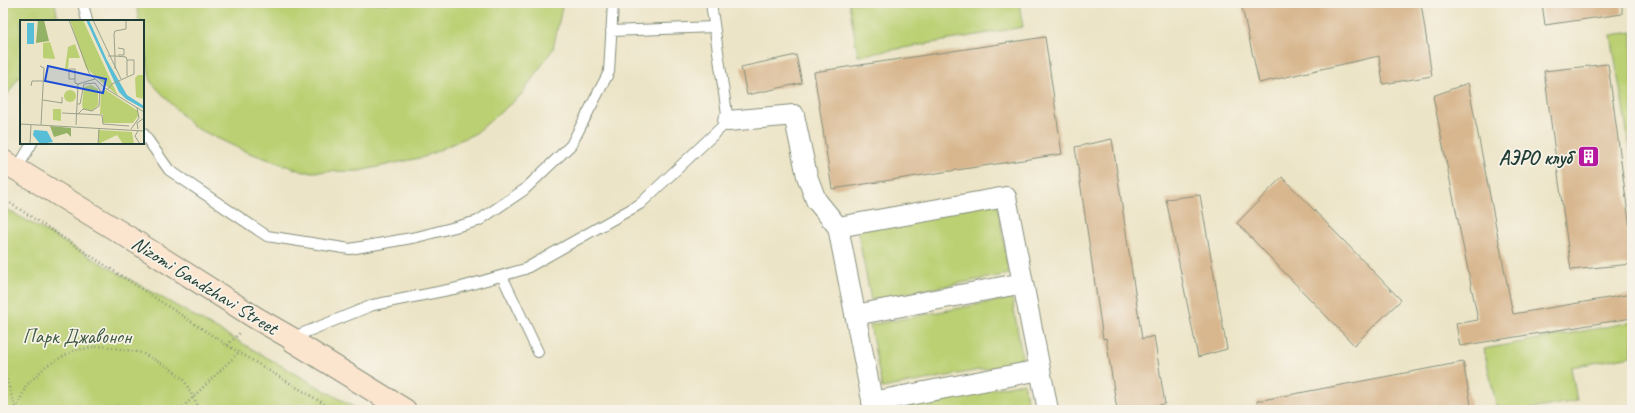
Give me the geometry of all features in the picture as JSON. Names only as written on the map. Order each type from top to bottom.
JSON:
[{"type":"street","points":[[728,121],[794,115],[807,176],[816,200],[838,227],[873,406],[1040,370]]},
{"type":"street","name":"Nizomi Gandzhavi Street","points":[[10,165],[256,318],[292,338],[293,341],[404,410]]},
{"type":"street","points":[[838,227],[1006,197],[1048,410]]},
{"type":"street","points":[[855,315],[1023,283]]},
{"type":"lane","points":[[83,3],[87,20]]},
{"type":"lane","points":[[144,134],[169,170],[267,236],[350,249],[417,237],[478,221],[524,190],[571,145],[609,72],[613,3]]},
{"type":"lane","points":[[292,338],[373,305],[458,288],[525,269],[640,204],[728,121],[711,3]]},
{"type":"lane","points":[[611,31],[714,27]]},
{"type":"lane","points":[[10,165],[31,144]]},
{"type":"lane","points":[[502,276],[538,352]]},
{"type":"path","points":[[3,200],[7,201],[239,352],[334,410]]},
{"type":"path","points":[[16,410],[26,386],[46,366],[75,350],[104,346],[142,353],[170,368],[184,380],[200,410]]},
{"type":"path","points":[[180,410],[239,352]]},
{"type":"path","points":[[3,368],[16,410]]},
{"type":"green space","points":[[3,3],[55,3],[58,20],[20,20],[20,76],[3,101]]},
{"type":"green space","points":[[136,3],[563,3],[553,49],[521,95],[476,133],[424,157],[359,171],[304,172],[244,151],[192,126],[151,82],[144,45],[144,20],[139,20]]},
{"type":"green space","points":[[849,3],[1019,3],[1023,27],[858,56]]},
{"type":"green space","points":[[1632,32],[1632,161],[1611,35]]},
{"type":"green space","points":[[997,202],[1009,274],[871,300],[857,228]]},
{"type":"green space","name":"Парк Джавонон","points":[[3,207],[359,410],[3,410]]},
{"type":"green space","points":[[1012,298],[1023,362],[882,388],[870,325]]},
{"type":"green space","points":[[1632,322],[1632,356],[1571,367],[1577,401],[1525,410],[1497,410],[1484,349]]},
{"type":"green space","points":[[1024,383],[1029,410],[887,410],[887,409]]},
{"type":"building","points":[[1241,3],[1421,3],[1432,76],[1383,84],[1379,56],[1259,83]]},
{"type":"building","points":[[1542,3],[1622,3],[1622,14],[1545,25]]},
{"type":"building","points":[[1045,37],[1062,154],[832,189],[814,72]]},
{"type":"building","points":[[796,55],[802,83],[747,95],[741,67]]},
{"type":"building","name":"АЭРО клуб","points":[[1608,64],[1632,244],[1632,264],[1571,270],[1544,71]]},
{"type":"building","points":[[1468,83],[1513,314],[1632,294],[1632,318],[1460,346],[1456,324],[1478,320],[1433,96]]},
{"type":"building","points":[[1112,139],[1142,339],[1154,336],[1165,404],[1132,410],[1117,410],[1106,338],[1103,339],[1075,147]]},
{"type":"building","points":[[1282,177],[1401,300],[1354,345],[1237,223]]},
{"type":"building","points":[[1200,195],[1227,349],[1198,357],[1166,199]]},
{"type":"building","points":[[1463,362],[1472,410],[1258,410],[1257,401]]},
{"type":"place","name":"АЭРО клуб","points":[[1588,157]]}]
